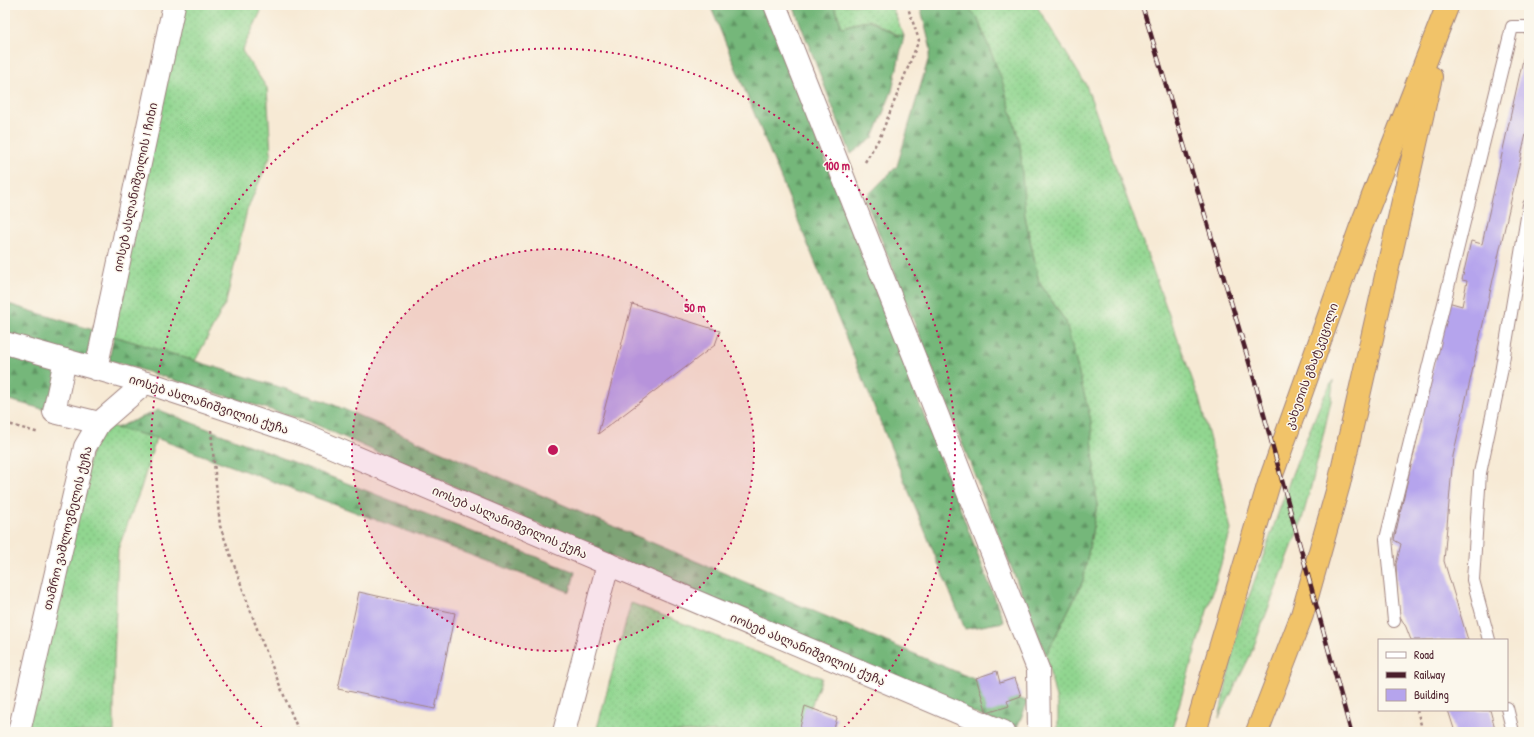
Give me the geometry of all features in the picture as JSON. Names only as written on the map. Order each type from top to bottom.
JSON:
[{"type":"highway","name":"კახეთის გზატკეცილი","points":[[1195,732],[1269,483],[1360,229],[1447,6]]},
{"type":"highway","name":"კახეთის გზატკეცილი","points":[[1257,732],[1302,615],[1339,484],[1447,6]]},
{"type":"street","name":"იოსებ ასლანიშვილის I ჩიხი","points":[[96,369],[174,5]]},
{"type":"street","points":[[775,5],[1038,669],[1039,732]]},
{"type":"street","name":"იოსებ ასლანიშვილის ქუჩა","points":[[5,343],[144,383],[306,436],[1004,732]]},
{"type":"street","points":[[66,360],[54,412],[99,423]]},
{"type":"street","name":"თამრო ვაშლოვნელის ქუჩა","points":[[19,732],[85,447],[99,423],[144,383]]},
{"type":"street","points":[[564,732],[608,564]]},
{"type":"lane","points":[[1394,622],[1386,539],[1512,27],[1529,27]]},
{"type":"lane","points":[[1489,639],[1473,580],[1480,473],[1501,373],[1529,205]]},
{"type":"lane","points":[[1508,711],[1513,732]]},
{"type":"path","points":[[849,191],[880,137],[919,40],[907,5]]},
{"type":"path","points":[[209,404],[220,526],[260,637],[299,732]]},
{"type":"path","points":[[1418,711],[1423,732]]},
{"type":"green space","points":[[174,5],[264,5],[242,51],[267,88],[271,154],[247,210],[226,302],[195,361],[103,333]]},
{"type":"green space","points":[[710,5],[765,5],[1004,622],[965,629]]},
{"type":"green space","points":[[793,5],[834,5],[842,27],[869,20],[897,35],[904,36],[892,91],[873,138],[851,154]]},
{"type":"green space","points":[[834,5],[891,5],[904,36],[898,35],[869,20],[842,27]]},
{"type":"green space","points":[[920,5],[966,5],[977,17],[1002,80],[1020,143],[1025,216],[1039,282],[1066,322],[1091,421],[1097,505],[1083,581],[1046,655],[865,198],[897,166],[931,50]]},
{"type":"green space","points":[[966,5],[1036,5],[1086,85],[1199,398],[1221,483],[1231,530],[1171,732],[1058,732],[1058,707],[1046,655],[1083,581],[1097,505],[1066,322],[1039,282],[1025,217]]},
{"type":"green space","points":[[5,303],[103,333],[96,369],[66,360],[54,412],[5,399]]},
{"type":"green space","points":[[114,336],[325,401],[582,513],[1028,702],[1017,727],[988,719],[596,550],[310,422],[109,360]]},
{"type":"green space","points":[[1333,380],[1331,401],[1301,523],[1250,656],[1219,718],[1238,628],[1292,474],[1322,400]]},
{"type":"green space","points":[[159,410],[575,572],[570,592],[156,438],[116,428]]},
{"type":"green space","points":[[99,423],[156,438],[141,488],[118,549],[114,662],[114,732],[19,732]]},
{"type":"green space","points":[[631,603],[822,678],[801,732],[596,732]]},
{"type":"building","points":[[1528,37],[1529,121],[1453,456],[1444,561],[1468,639],[1411,639],[1398,613],[1396,564],[1401,544],[1394,540],[1448,302],[1462,306],[1467,281],[1462,280],[1471,241],[1482,244]]},
{"type":"building","points":[[632,304],[720,331],[715,345],[598,434]]},
{"type":"building","points":[[359,592],[455,613],[435,709],[338,689]]},
{"type":"building","points":[[997,671],[1000,683],[1015,678],[1021,696],[1007,701],[1009,706],[987,713],[976,678]]},
{"type":"building","points":[[805,706],[837,718],[833,732],[799,732]]},
{"type":"building","points":[[1448,711],[1490,711],[1496,732],[1455,732]]},
{"type":"railway","points":[[1142,5],[1255,382],[1351,732]]}]
